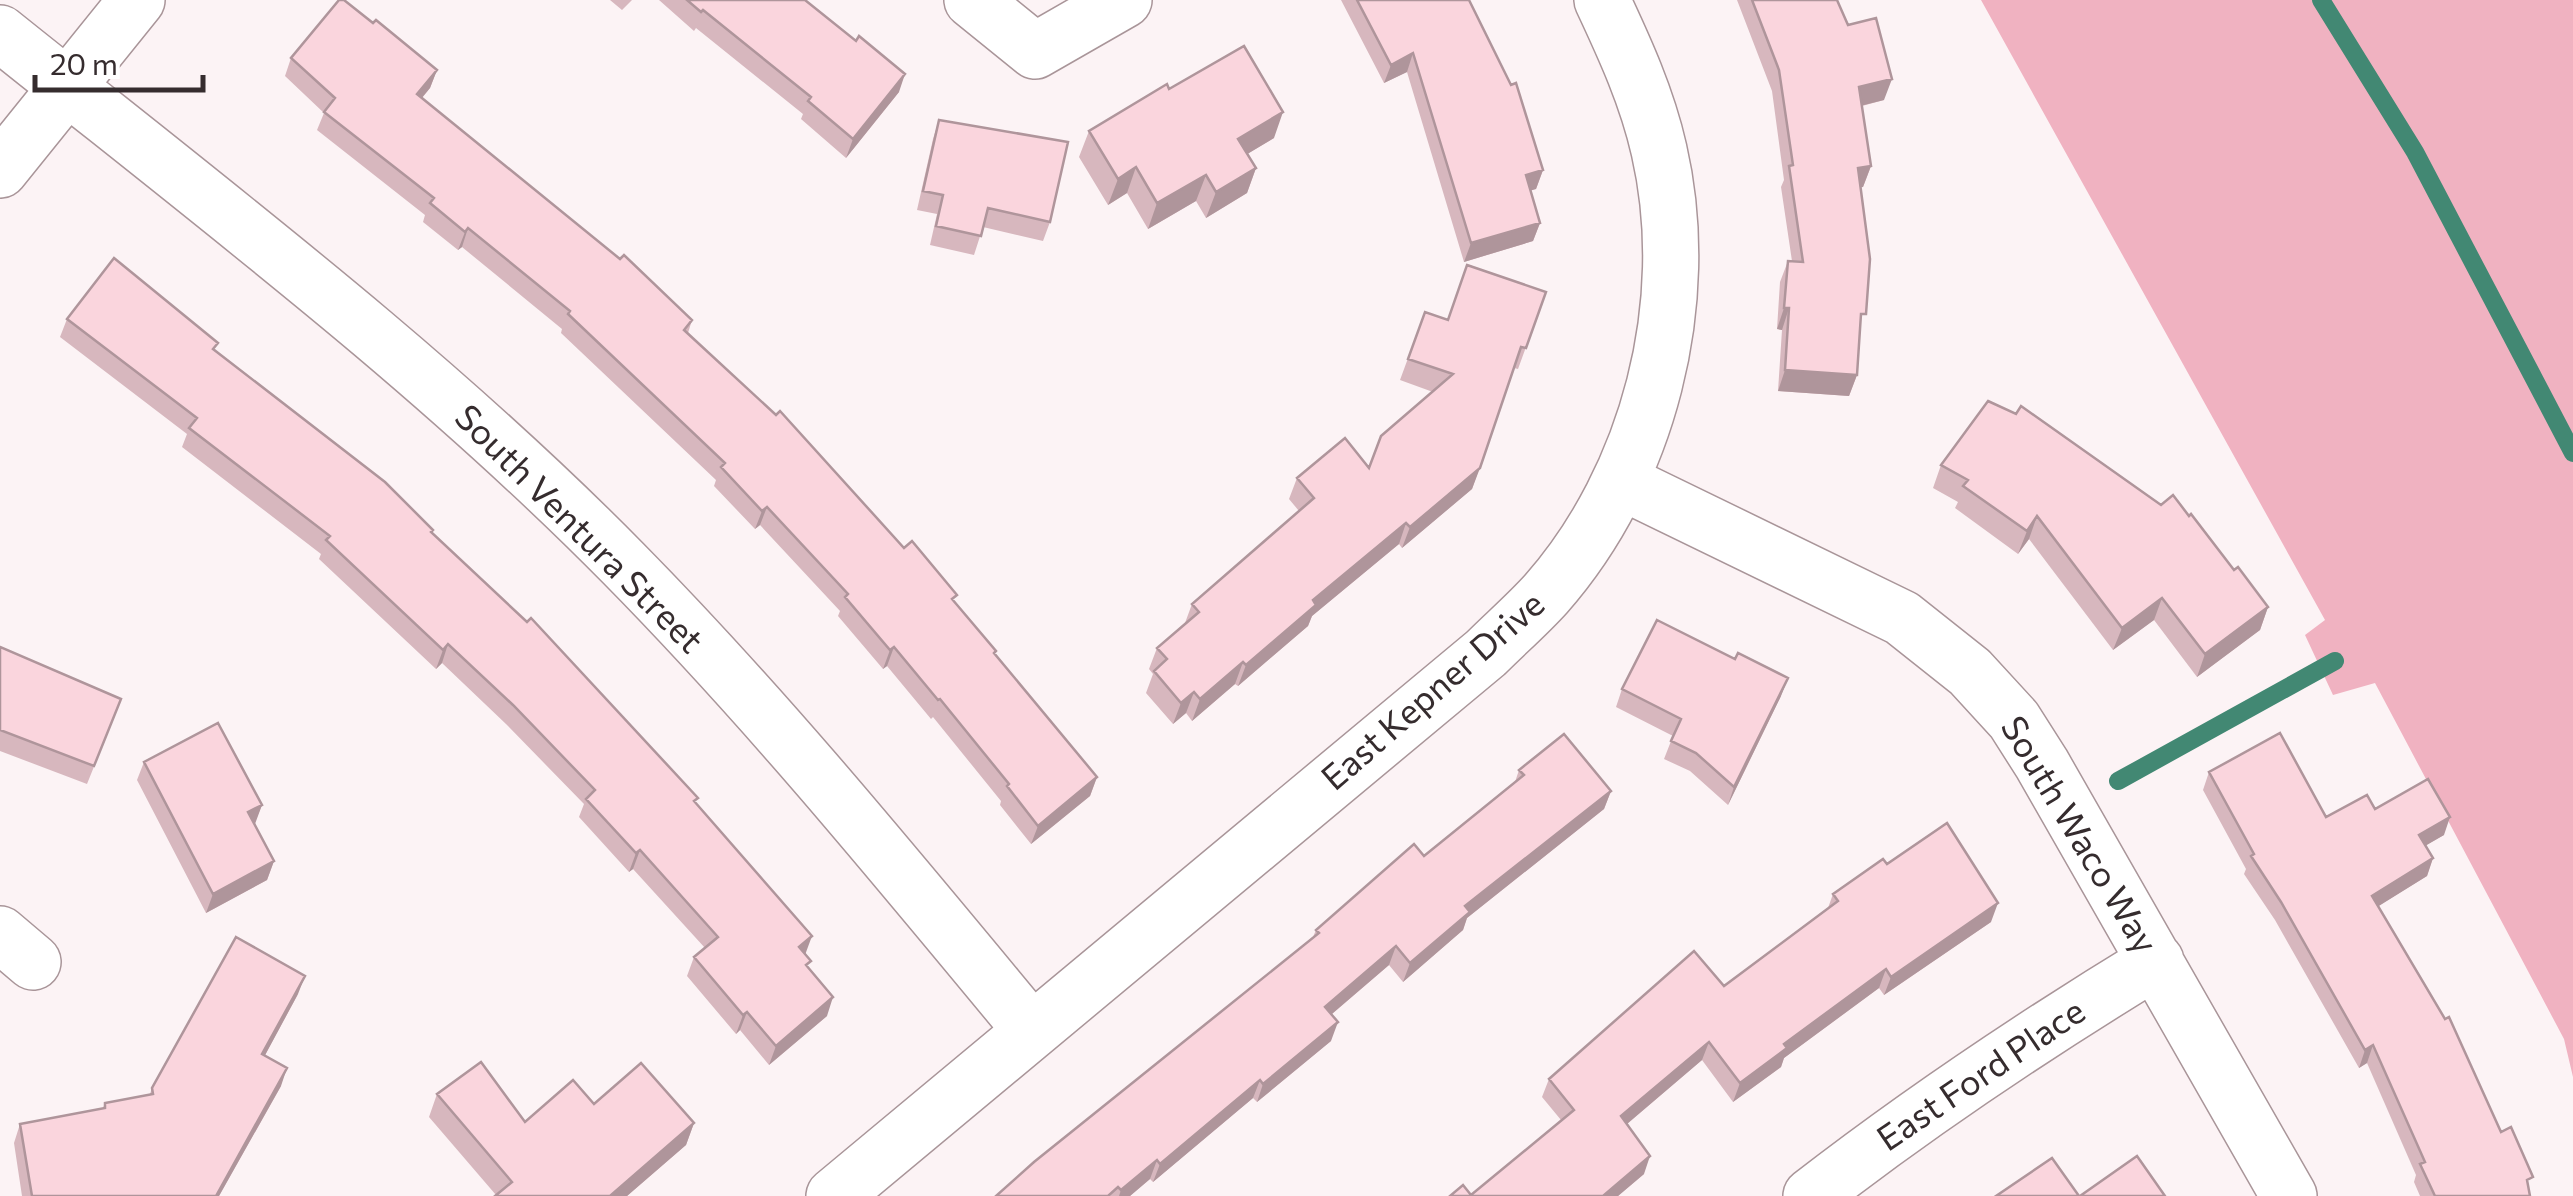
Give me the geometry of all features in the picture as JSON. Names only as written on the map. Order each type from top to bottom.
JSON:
[{"type":"street","points":[[0,170],[137,0]]},
{"type":"street","points":[[972,0],[1035,51],[1124,0]]},
{"type":"street","name":"East Kepner Drive","points":[[834,1196],[1486,653],[1546,593],[1594,528],[1620,481],[1653,391],[1668,311],[1670,231],[1660,151],[1636,74],[1602,0]]},
{"type":"street","name":"South Ventura Street","points":[[0,33],[471,419],[624,563],[842,803],[1032,1031]]},
{"type":"street","name":"South Waco Way","points":[[1620,481],[1902,618],[1970,672],[2014,720],[2042,764],[2289,1196]]},
{"type":"street","name":"East Ford Place","points":[[1812,1196],[1904,1124],[2028,1040],[2156,961]]},
{"type":"shaded area","points":[[1981,0],[2573,0],[2573,1077],[2564,1039],[2375,683],[2333,695],[2305,635],[2325,620]]},
{"type":"building","points":[[339,0],[373,23],[376,20],[437,70],[417,94],[620,259],[624,255],[692,320],[684,330],[776,415],[780,411],[904,548],[912,541],[957,595],[952,599],[994,653],[1097,777],[1038,826],[940,699],[894,647],[890,650],[845,597],[848,594],[767,507],[762,511],[721,467],[725,463],[568,314],[570,311],[468,228],[465,232],[430,203],[434,198],[324,112],[335,98],[291,58]]},
{"type":"building","points":[[687,0],[805,0],[856,41],[859,36],[905,74],[853,139],[808,101],[811,97]]},
{"type":"building","points":[[1357,0],[1469,0],[1511,85],[1516,83],[1543,170],[1526,175],[1540,223],[1471,243],[1413,53],[1391,65]]},
{"type":"building","points":[[1752,0],[1837,0],[1848,25],[1876,18],[1892,79],[1859,87],[1871,166],[1858,168],[1870,259],[1857,375],[1785,370],[1788,261],[1803,262],[1779,70]]},
{"type":"building","points":[[1244,46],[1283,112],[1238,139],[1256,168],[1216,192],[1206,175],[1157,203],[1136,167],[1118,179],[1089,131],[1167,84],[1169,89]]},
{"type":"building","points":[[939,120],[1068,142],[1050,222],[988,208],[981,236],[936,226],[943,195],[923,191]]},
{"type":"building","points":[[114,258],[218,343],[213,349],[385,482],[431,532],[527,622],[531,618],[698,798],[694,801],[812,936],[799,947],[811,961],[806,965],[833,997],[776,1046],[747,1012],[743,1015],[694,957],[718,937],[640,850],[636,853],[586,799],[595,790],[513,705],[448,644],[443,650],[326,540],[330,536],[189,428],[197,418],[67,319]]},
{"type":"building","points":[[1467,265],[1546,292],[1526,348],[1521,347],[1480,468],[1313,600],[1316,605],[1246,665],[1243,662],[1200,699],[1194,692],[1181,703],[1154,671],[1167,659],[1157,648],[1199,612],[1192,604],[1314,498],[1297,478],[1345,438],[1369,468],[1381,436],[1453,374],[1408,359],[1425,312],[1448,320]]},
{"type":"building","points":[[1988,401],[2016,414],[2021,406],[2161,505],[2173,495],[2268,607],[2205,654],[2162,598],[2122,628],[2037,516],[2027,531],[1963,486],[1968,480],[1941,465]]},
{"type":"building","points":[[1657,620],[1735,659],[1738,653],[1788,678],[1734,787],[1696,753],[1671,741],[1681,719],[1622,689]]},
{"type":"building","points":[[0,647],[121,699],[94,766],[0,730]]},
{"type":"building","points":[[218,723],[262,805],[248,812],[274,861],[213,894],[144,762]]},
{"type":"building","points":[[2280,733],[2326,817],[2367,795],[2375,809],[2428,779],[2450,817],[2419,835],[2433,858],[2372,896],[2445,1019],[2449,1017],[2501,1132],[2511,1127],[2533,1177],[2527,1180],[2530,1196],[2435,1196],[2420,1164],[2425,1162],[2373,1045],[2365,1050],[2251,856],[2254,854],[2209,772]]},
{"type":"building","points":[[1564,734],[1611,791],[1465,906],[1470,912],[1410,963],[1396,946],[1325,1007],[1338,1022],[1263,1084],[1260,1080],[1160,1164],[1157,1160],[1108,1196],[996,1196],[1319,933],[1316,930],[1414,844],[1424,856],[1524,775],[1519,770]]},
{"type":"building","points":[[1947,823],[1998,903],[1891,977],[1886,969],[1784,1044],[1787,1048],[1740,1083],[1709,1042],[1621,1116],[1650,1156],[1603,1196],[1450,1196],[1463,1185],[1471,1195],[1574,1110],[1549,1079],[1694,951],[1724,986],[1838,901],[1833,894],[1883,859],[1887,864]]},
{"type":"building","points":[[236,937],[305,976],[262,1054],[287,1068],[216,1196],[32,1196],[20,1124],[105,1108],[105,1103],[153,1094],[152,1088]]},
{"type":"building","points":[[481,1062],[525,1122],[573,1080],[594,1104],[641,1063],[694,1123],[610,1196],[495,1196],[512,1182],[437,1094]]},
{"type":"building","points":[[2137,1156],[2165,1196],[2080,1196]]},
{"type":"building","points":[[2052,1158],[2079,1196],[1996,1196]]},
{"type":"waterway","points":[[2321,0],[2415,152],[2573,453]]},
{"type":"waterway","points":[[2118,781],[2335,661]]}]
